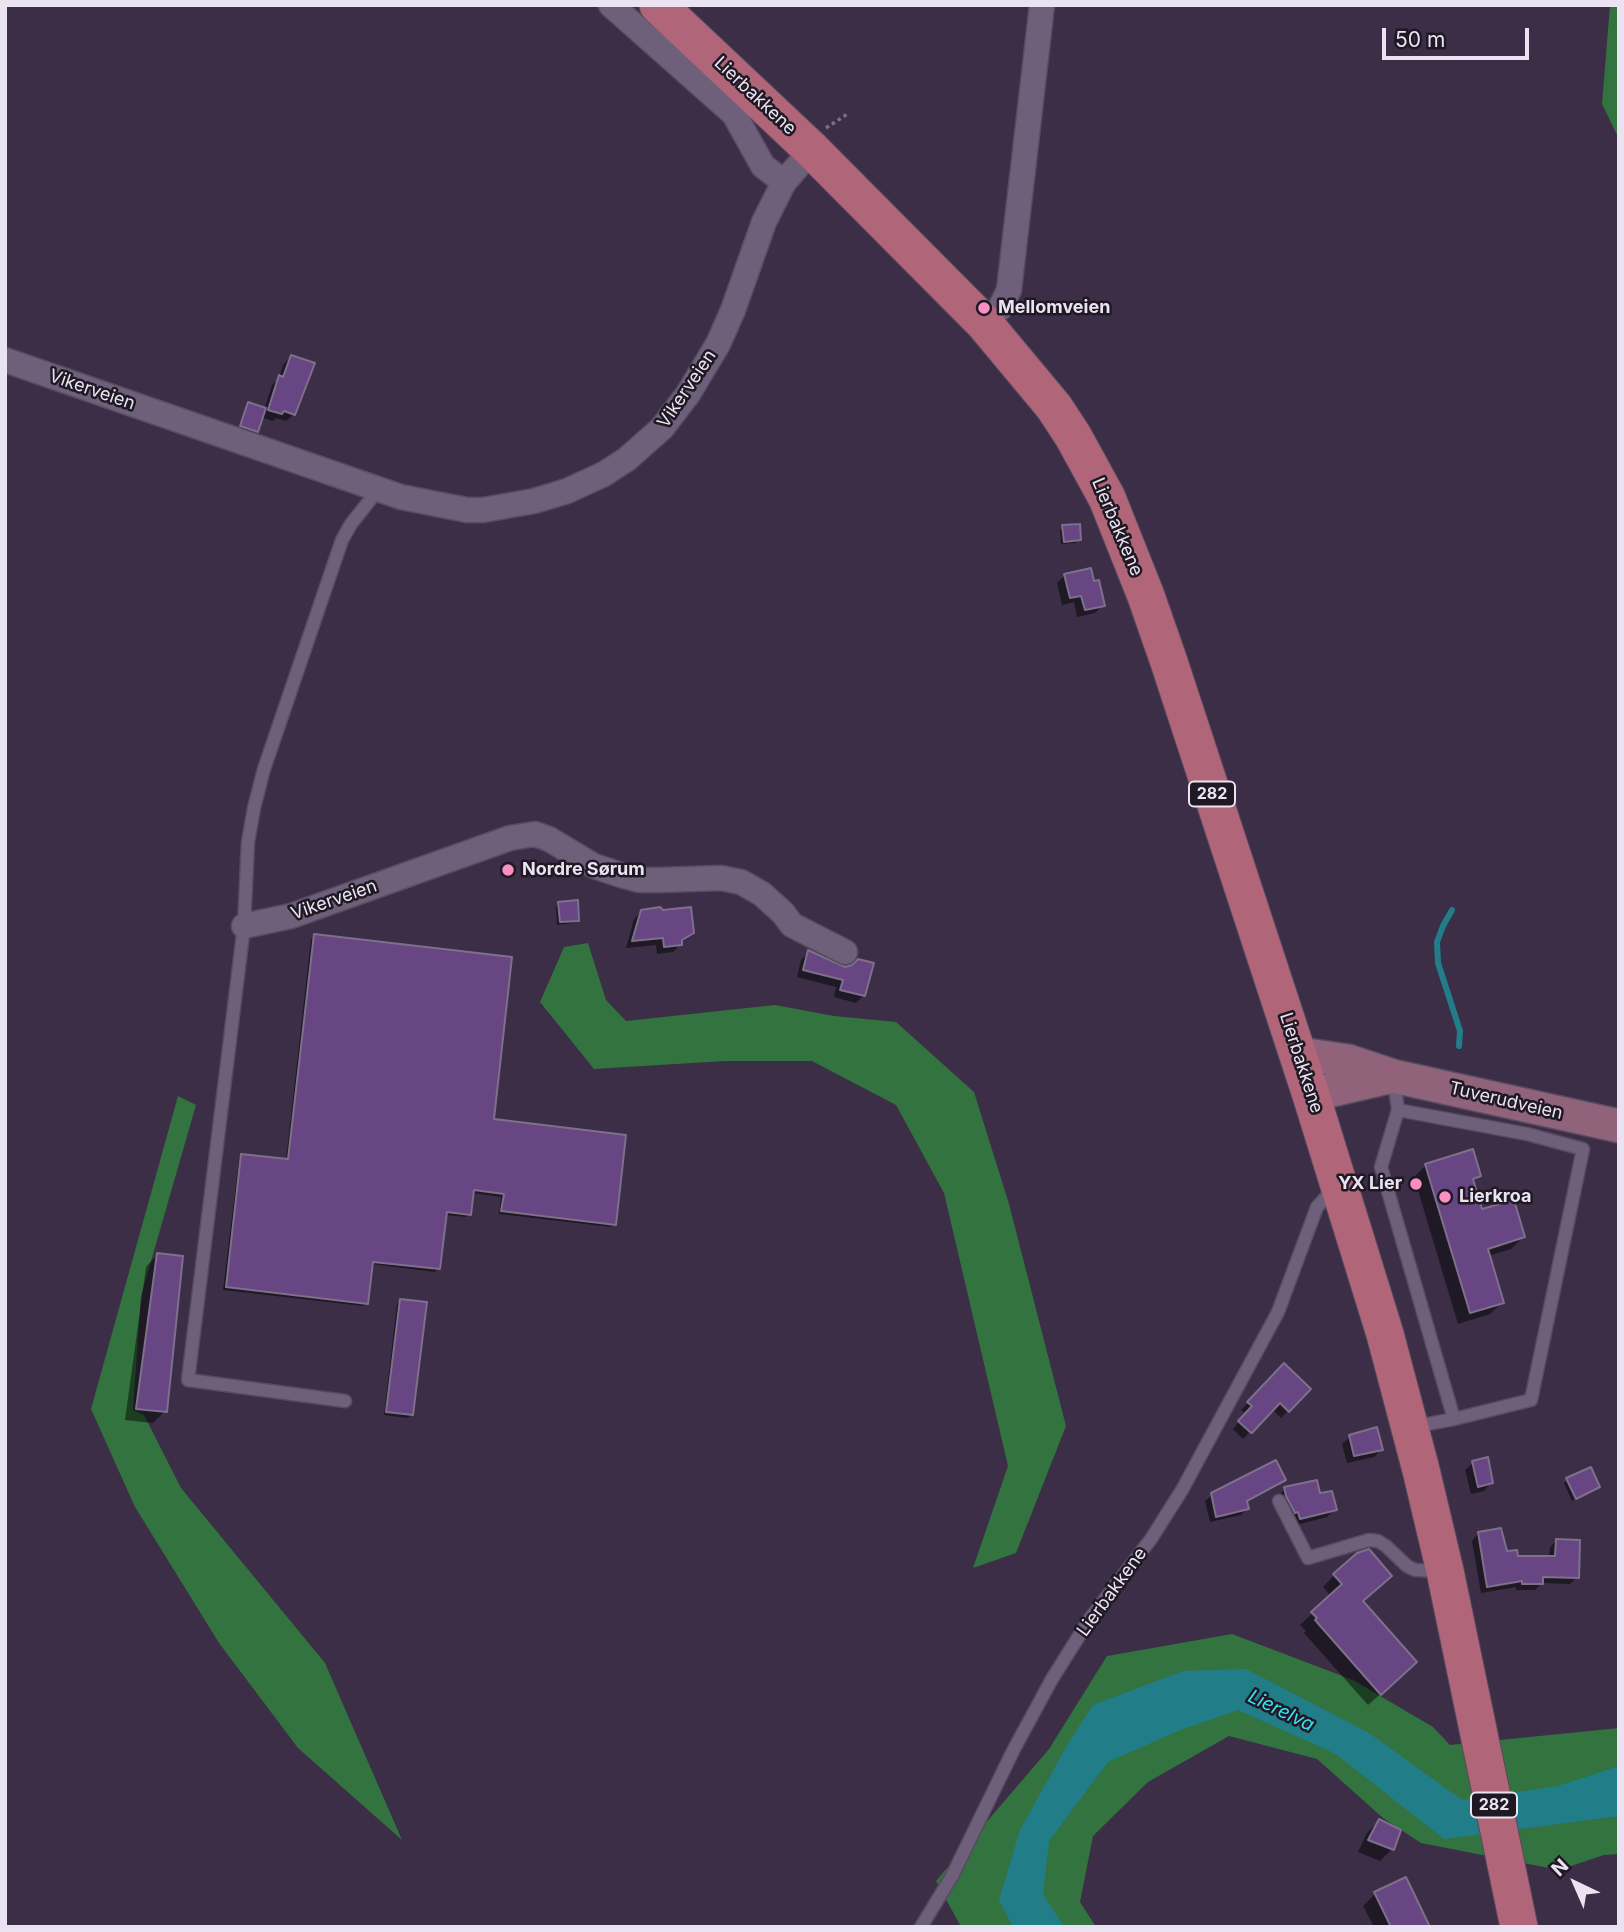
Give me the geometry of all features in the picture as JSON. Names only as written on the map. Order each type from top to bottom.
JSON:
[{"type":"main road","name":"Lierbakkene","points":[[657,5],[823,139],[1054,407],[1107,498],[1169,662],[1342,1190],[1410,1427],[1445,1572],[1519,1927]]},
{"type":"main road","name":"Tuverudveien","points":[[1298,1056],[1348,1061],[1393,1076],[1619,1126]]},
{"type":"main road","name":"Tuverudveien","points":[[1311,1095],[1393,1076]]},
{"type":"street","points":[[611,5],[734,114],[763,166],[784,182]]},
{"type":"street","points":[[984,323],[1000,308],[1009,290],[1042,5]]},
{"type":"street","name":"Vikerveien","points":[[5,360],[378,490],[453,508],[483,510],[534,501],[567,491],[604,474],[627,459],[662,428],[709,360],[733,310],[764,222],[784,182],[823,139]]},
{"type":"street","name":"Vikerveien","points":[[244,926],[291,916],[510,838],[535,834],[549,839],[594,866],[639,880],[721,878],[741,882],[762,894],[783,912],[792,925],[845,951]]},
{"type":"lane","points":[[345,1401],[188,1380],[244,926],[248,842],[264,769],[342,540],[378,490]]},
{"type":"lane","points":[[1393,1076],[1398,1110],[1381,1167],[1454,1419]]},
{"type":"lane","points":[[1398,1110],[1527,1135],[1583,1149],[1531,1400],[1410,1427]]},
{"type":"lane","name":"Lierbakkene","points":[[921,1927],[961,1858],[1014,1749],[1052,1679],[1089,1620],[1151,1539],[1201,1456],[1278,1312],[1317,1207],[1328,1195],[1342,1190]]},
{"type":"lane","points":[[1279,1501],[1308,1558],[1369,1540],[1387,1546],[1407,1566],[1415,1570],[1445,1572]]},
{"type":"shaded area","points":[[1610,5],[1619,5],[1619,139],[1602,104]]},
{"type":"shaded area","points":[[588,943],[606,1000],[626,1021],[775,1005],[834,1016],[896,1022],[974,1092],[1009,1204],[1066,1426],[1016,1553],[973,1568],[1008,1466],[944,1193],[896,1105],[812,1061],[725,1061],[594,1069],[540,1002],[564,947]]},
{"type":"shaded area","points":[[178,1096],[196,1105],[141,1296],[133,1410],[144,1415],[181,1488],[325,1663],[402,1840],[298,1748],[219,1643],[135,1507],[91,1409]]},
{"type":"shaded area","points":[[1232,1634],[1353,1680],[1433,1727],[1450,1745],[1619,1728],[1619,1854],[1604,1855],[1559,1870],[1421,1843],[1383,1818],[1317,1759],[1229,1736],[1148,1782],[1093,1836],[1080,1902],[1096,1927],[961,1927],[936,1881],[1049,1749],[1107,1656]]},
{"type":"water","name":"Lierelva","points":[[1246,1669],[1369,1733],[1462,1800],[1558,1786],[1619,1766],[1619,1816],[1444,1839],[1336,1754],[1238,1710],[1178,1731],[1108,1762],[1049,1841],[1043,1894],[1064,1927],[1013,1927],[999,1900],[1020,1830],[1093,1705],[1183,1671]]},
{"type":"building","points":[[291,355],[315,363],[295,415],[268,410],[279,375],[283,377]]},
{"type":"building","points":[[248,402],[266,408],[258,432],[240,426]]},
{"type":"building","points":[[1080,524],[1081,540],[1064,542],[1062,525]]},
{"type":"building","points":[[1091,568],[1094,581],[1099,580],[1105,606],[1085,610],[1081,596],[1070,598],[1064,574]]},
{"type":"building","points":[[578,900],[579,921],[560,922],[558,902]]},
{"type":"building","points":[[660,907],[663,910],[691,907],[694,933],[682,940],[682,945],[664,947],[663,938],[632,941],[641,910]]},
{"type":"building","points":[[314,934],[512,957],[494,1119],[626,1135],[616,1225],[501,1211],[504,1194],[474,1190],[471,1215],[447,1212],[440,1269],[373,1262],[368,1304],[226,1287],[241,1154],[288,1159]]},
{"type":"building","points":[[808,950],[845,967],[858,959],[874,963],[865,996],[840,990],[843,980],[803,970]]},
{"type":"building","points":[[1473,1149],[1481,1176],[1473,1179],[1482,1209],[1514,1200],[1525,1237],[1488,1249],[1504,1303],[1470,1313],[1425,1164]]},
{"type":"building","points":[[157,1253],[183,1256],[167,1412],[136,1409]]},
{"type":"building","points":[[400,1299],[427,1302],[413,1415],[386,1412]]},
{"type":"building","points":[[1284,1363],[1311,1389],[1289,1412],[1280,1403],[1252,1433],[1238,1421],[1252,1406],[1247,1402]]},
{"type":"building","points":[[1377,1427],[1383,1450],[1354,1456],[1349,1435]]},
{"type":"building","points":[[1488,1457],[1493,1483],[1478,1487],[1472,1461]]},
{"type":"building","points":[[1276,1460],[1286,1480],[1247,1501],[1249,1509],[1216,1517],[1211,1493]]},
{"type":"building","points":[[1591,1467],[1600,1487],[1576,1499],[1566,1478]]},
{"type":"building","points":[[1317,1480],[1320,1493],[1332,1491],[1337,1510],[1300,1519],[1286,1496],[1284,1487]]},
{"type":"building","points":[[1501,1528],[1507,1551],[1517,1550],[1518,1556],[1555,1556],[1556,1539],[1580,1540],[1579,1578],[1543,1577],[1543,1584],[1522,1584],[1522,1581],[1487,1587],[1478,1532]]},
{"type":"building","points":[[1369,1549],[1392,1576],[1363,1601],[1417,1662],[1381,1695],[1311,1612],[1342,1584],[1333,1574],[1357,1553]]},
{"type":"building","points":[[1379,1819],[1401,1830],[1394,1850],[1368,1840]]},
{"type":"building","points":[[1406,1877],[1430,1927],[1391,1927],[1374,1892]]},
{"type":"waterway","points":[[1452,910],[1437,942],[1438,963],[1460,1031],[1459,1046]]},
{"type":"place","name":"Mellomveien","points":[[984,308]]},
{"type":"place","name":"Nordre Sørum","points":[[508,870]]},
{"type":"place","name":"YX Lier","points":[[1416,1184]]},
{"type":"place","name":"Lierkroa","points":[[1445,1197]]}]
